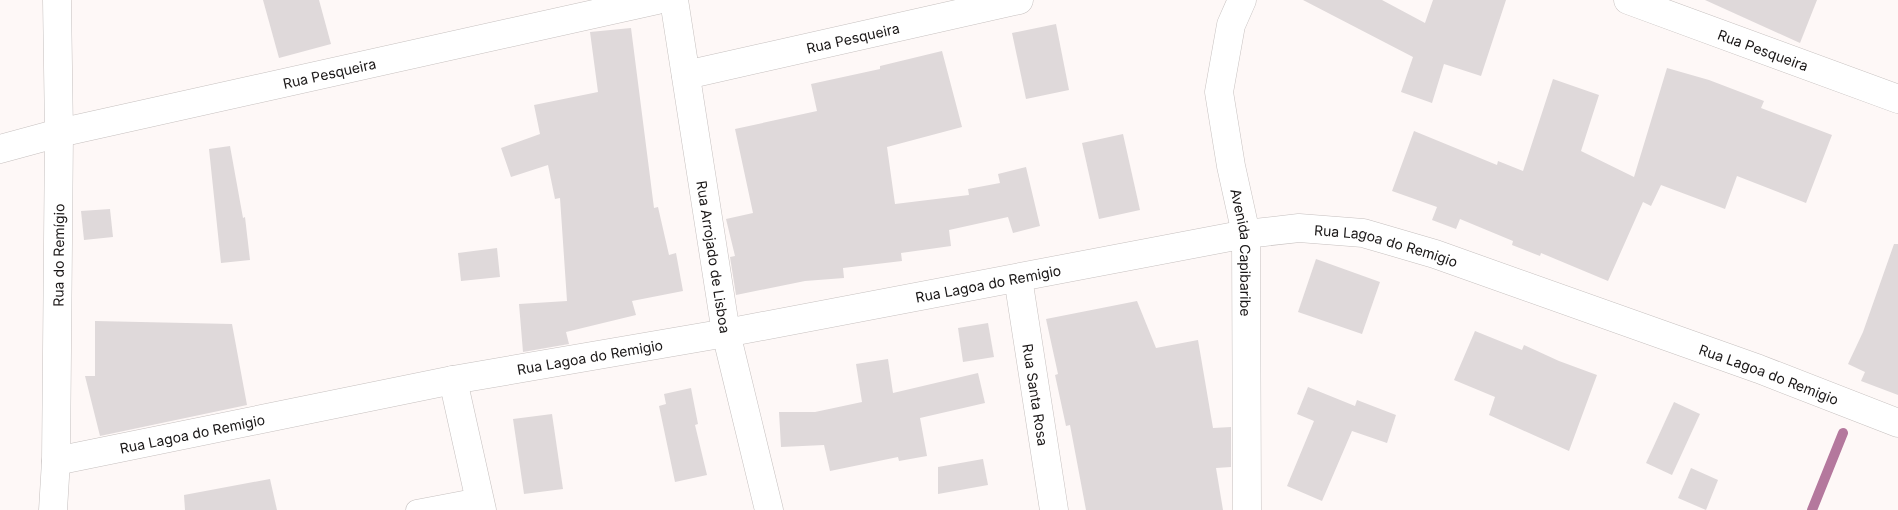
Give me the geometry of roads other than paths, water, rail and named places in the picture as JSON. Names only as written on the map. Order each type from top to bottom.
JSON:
[{"type":"street","name":"Rua do Remígio","points":[[53,510],[56,461],[59,133],[57,0]]},
{"type":"street","name":"Rua Pesqueira","points":[[0,149],[59,133],[657,0]]},
{"type":"street","name":"Rua Arrojado de Lisboa","points":[[674,0],[726,333],[768,510]]},
{"type":"street","name":"Rua Pesqueira","points":[[686,75],[989,3],[1019,0]]},
{"type":"street","name":"Avenida Capibaribe","points":[[1242,0],[1231,25],[1219,92],[1231,166],[1246,234],[1247,510]]},
{"type":"street","name":"Rua Pesqueira","points":[[1628,0],[1898,99]]},
{"type":"street","name":"Rua Lagoa do Remigio","points":[[56,461],[453,380],[726,333],[1246,234],[1300,228],[1363,234],[1435,254],[1759,369],[1898,423]]},
{"type":"street","name":"Rua Santa Rosa","points":[[1018,278],[1054,510]]},
{"type":"street","points":[[453,380],[481,504]]},
{"type":"lane","points":[[416,510],[481,504]]},
{"type":"waterway","points":[[1812,510],[1843,433]]}]
